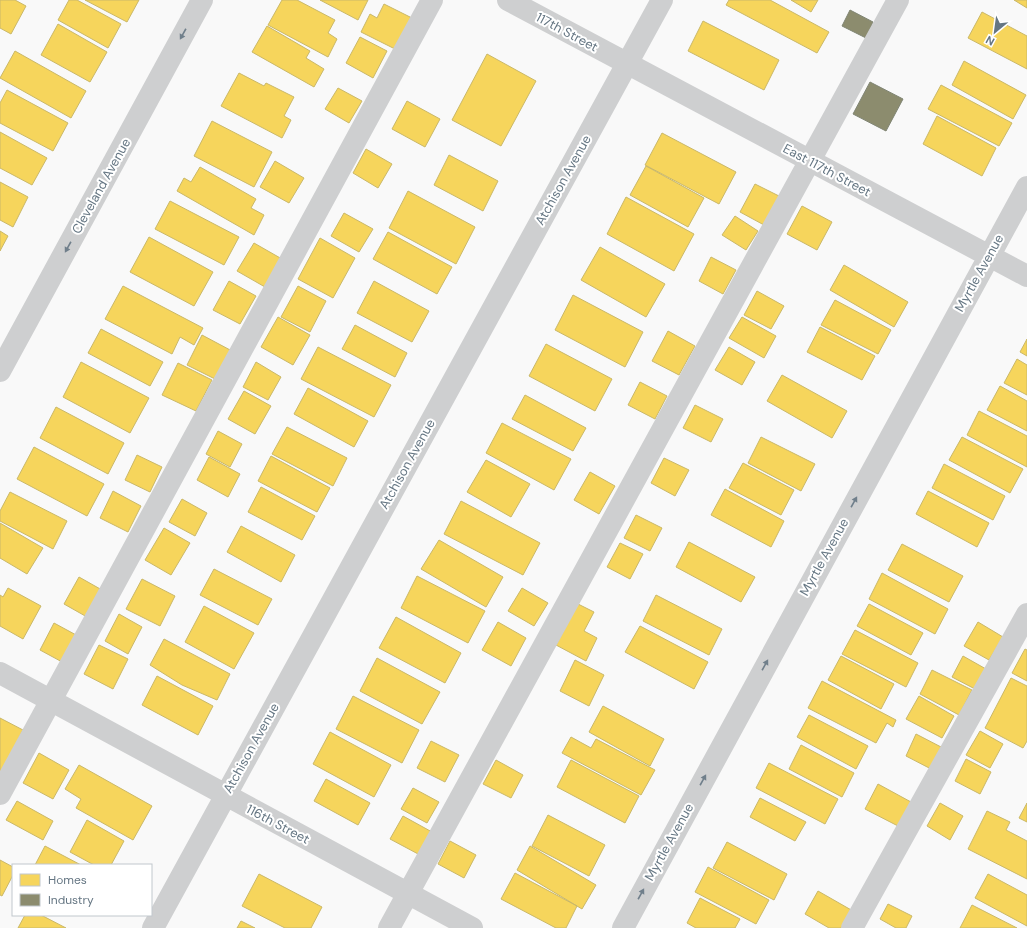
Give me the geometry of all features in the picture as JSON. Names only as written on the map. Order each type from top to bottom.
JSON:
[{"type":"street","name":"Cleveland Avenue","points":[[0,371],[202,0]]},
{"type":"street","points":[[0,794],[432,0]]},
{"type":"street","name":"117th Street","points":[[508,0],[627,64]]},
{"type":"street","name":"Atchison Avenue","points":[[153,928],[662,0]]},
{"type":"street","points":[[389,928],[898,0]]},
{"type":"street","name":"East 117th Street","points":[[627,64],[1027,276]]},
{"type":"street","name":"Myrtle Avenue","points":[[622,928],[1027,187]]},
{"type":"street","points":[[852,928],[1027,614]]},
{"type":"street","name":"116th Street","points":[[0,673],[225,796],[472,928]]},
{"type":"building: Homes","points":[[0,0],[15,0],[26,6],[11,34],[0,28]]},
{"type":"building: Homes","points":[[69,0],[77,0],[121,24],[108,48],[58,20]]},
{"type":"building: Homes","points":[[85,0],[139,0],[127,22]]},
{"type":"building: Homes","points":[[282,0],[297,0],[335,20],[328,33],[337,39],[328,57],[268,25]]},
{"type":"building: Homes","points":[[320,0],[368,0],[358,20]]},
{"type":"building: Homes","points":[[729,0],[770,0],[829,32],[817,53],[726,5]]},
{"type":"building: Homes","points":[[791,0],[818,0],[811,12]]},
{"type":"building: Homes","points":[[1014,0],[1027,0],[1027,8]]},
{"type":"building: Homes","points":[[384,4],[414,19],[397,50],[361,32],[370,14],[377,18]]},
{"type":"building: Homes","points":[[982,12],[1027,36],[1027,69],[968,38]]},
{"type":"building: Homes","points":[[703,21],[779,60],[764,90],[688,51]]},
{"type":"building: Homes","points":[[58,24],[107,52],[90,82],[41,55]]},
{"type":"building: Homes","points":[[267,26],[310,51],[306,58],[324,69],[314,87],[252,52]]},
{"type":"building: Homes","points":[[360,37],[387,51],[373,78],[346,63]]},
{"type":"building: Homes","points":[[15,51],[86,91],[71,118],[0,78]]},
{"type":"building: Homes","points":[[487,54],[536,81],[501,146],[452,120]]},
{"type":"building: Homes","points":[[964,61],[1026,95],[1013,119],[952,85]]},
{"type":"building: Homes","points":[[239,73],[264,86],[266,83],[294,97],[284,116],[291,120],[282,138],[221,106]]},
{"type":"building: Homes","points":[[941,85],[1012,123],[999,146],[928,109]]},
{"type":"building: Homes","points":[[338,88],[362,101],[349,123],[325,109]]},
{"type":"building: Homes","points":[[7,90],[68,123],[53,151],[0,123],[0,103]]},
{"type":"building: Homes","points":[[407,101],[440,119],[425,147],[392,129]]},
{"type":"building: Homes","points":[[937,116],[996,148],[982,176],[923,144]]},
{"type":"building: Homes","points":[[212,121],[272,152],[254,187],[194,156]]},
{"type":"building: Homes","points":[[0,132],[47,158],[32,185],[0,168]]},
{"type":"building: Homes","points":[[662,133],[736,172],[719,204],[645,165]]},
{"type":"building: Homes","points":[[366,149],[392,164],[378,188],[353,173]]},
{"type":"building: Homes","points":[[449,155],[498,181],[483,211],[434,185]]},
{"type":"building: Homes","points":[[275,161],[304,178],[289,203],[260,187]]},
{"type":"building: Homes","points":[[646,166],[704,198],[688,227],[630,195]]},
{"type":"building: Homes","points":[[200,167],[256,199],[251,208],[264,215],[254,235],[177,191],[184,178],[191,182]]},
{"type":"building: Homes","points":[[0,182],[28,197],[13,227],[0,220]]},
{"type":"building: Homes","points":[[755,184],[779,196],[764,225],[740,212]]},
{"type":"building: Homes","points":[[408,191],[475,227],[456,264],[389,228]]},
{"type":"building: Homes","points":[[626,197],[694,234],[674,271],[607,234]]},
{"type":"building: Homes","points":[[170,201],[239,237],[224,265],[155,229]]},
{"type":"building: Homes","points":[[802,206],[832,222],[817,250],[787,234]]},
{"type":"building: Homes","points":[[344,213],[373,229],[359,252],[331,236]]},
{"type":"building: Homes","points":[[735,216],[758,231],[746,250],[722,235]]},
{"type":"building: Homes","points":[[0,231],[8,236],[0,251]]},
{"type":"building: Homes","points":[[388,232],[452,267],[437,294],[373,259]]},
{"type":"building: Homes","points":[[149,237],[213,272],[194,306],[130,272]]},
{"type":"building: Homes","points":[[320,238],[355,258],[333,298],[298,279]]},
{"type":"building: Homes","points":[[254,243],[282,259],[265,287],[237,271]]},
{"type":"building: Homes","points":[[600,247],[665,284],[646,317],[581,280]]},
{"type":"building: Homes","points":[[711,257],[736,270],[723,294],[699,281]]},
{"type":"building: Homes","points":[[844,265],[908,302],[894,327],[830,290]]},
{"type":"building: Homes","points":[[229,281],[256,296],[240,324],[213,310]]},
{"type":"building: Homes","points":[[374,281],[429,311],[412,342],[357,313]]},
{"type":"building: Homes","points":[[123,286],[203,328],[194,345],[180,337],[172,354],[105,319]]},
{"type":"building: Homes","points":[[298,286],[326,301],[310,332],[281,317]]},
{"type":"building: Homes","points":[[757,291],[784,306],[771,329],[744,315]]},
{"type":"building: Homes","points":[[573,295],[643,332],[625,367],[555,330]]},
{"type":"building: Homes","points":[[835,300],[891,330],[878,354],[821,325]]},
{"type":"building: Homes","points":[[278,317],[310,335],[293,365],[261,347]]},
{"type":"building: Homes","points":[[742,317],[776,336],[764,358],[729,338]]},
{"type":"building: Homes","points":[[355,325],[407,353],[395,377],[342,349]]},
{"type":"building: Homes","points":[[820,327],[875,356],[862,380],[807,352]]},
{"type":"building: Homes","points":[[101,329],[163,362],[150,386],[88,353]]},
{"type":"building: Homes","points":[[668,331],[695,346],[679,375],[652,361]]},
{"type":"building: Homes","points":[[202,335],[232,351],[217,380],[187,365]]},
{"type":"building: Homes","points":[[1027,339],[1027,356],[1020,352]]},
{"type":"building: Homes","points":[[546,344],[612,379],[595,411],[529,376]]},
{"type":"building: Homes","points":[[318,347],[391,385],[374,417],[301,379]]},
{"type":"building: Homes","points":[[729,347],[755,362],[742,385],[715,370]]},
{"type":"building: Homes","points":[[1017,359],[1027,365],[1027,395],[1004,383]]},
{"type":"building: Homes","points":[[81,362],[149,398],[130,433],[63,397]]},
{"type":"building: Homes","points":[[256,362],[281,377],[268,400],[243,387]]},
{"type":"building: Homes","points":[[178,363],[212,380],[196,411],[162,395]]},
{"type":"building: Homes","points":[[782,375],[847,411],[832,438],[767,401]]},
{"type":"building: Homes","points":[[640,382],[667,396],[655,419],[628,405]]},
{"type":"building: Homes","points":[[1000,386],[1027,401],[1027,431],[987,410]]},
{"type":"building: Homes","points":[[308,388],[368,421],[354,447],[294,414]]},
{"type":"building: Homes","points":[[244,391],[271,406],[255,434],[228,419]]},
{"type":"building: Homes","points":[[525,395],[586,428],[573,451],[512,419]]},
{"type":"building: Homes","points":[[695,405],[723,419],[711,442],[683,428]]},
{"type":"building: Homes","points":[[56,407],[124,443],[108,474],[40,438]]},
{"type":"building: Homes","points":[[979,411],[1027,436],[1027,467],[967,435]]},
{"type":"building: Homes","points":[[502,423],[571,459],[554,490],[486,453]]},
{"type":"building: Homes","points":[[287,427],[347,458],[333,486],[272,454]]},
{"type":"building: Homes","points":[[218,431],[242,444],[230,467],[206,454]]},
{"type":"building: Homes","points":[[761,437],[815,464],[801,491],[748,463]]},
{"type":"building: Homes","points":[[962,437],[1023,469],[1010,493],[949,460]]},
{"type":"building: Homes","points":[[34,447],[104,484],[87,516],[17,479]]},
{"type":"building: Homes","points":[[137,455],[162,467],[150,492],[125,480]]},
{"type":"building: Homes","points":[[271,456],[330,488],[317,512],[258,481]]},
{"type":"building: Homes","points":[[209,457],[240,474],[228,497],[197,480]]},
{"type":"building: Homes","points":[[664,458],[689,470],[675,496],[651,483]]},
{"type":"building: Homes","points":[[486,460],[530,484],[511,517],[467,492]]},
{"type":"building: Homes","points":[[743,463],[794,490],[781,515],[729,488]]},
{"type":"building: Homes","points":[[944,464],[1005,496],[993,520],[932,488]]},
{"type":"building: Homes","points":[[590,472],[615,486],[599,514],[574,500]]},
{"type":"building: Homes","points":[[261,487],[315,516],[302,540],[248,512]]},
{"type":"building: Homes","points":[[725,489],[784,521],[771,547],[711,515]]},
{"type":"building: Homes","points":[[113,491],[141,506],[128,532],[100,518]]},
{"type":"building: Homes","points":[[928,491],[989,523],[977,547],[916,514]]},
{"type":"building: Homes","points":[[10,492],[67,521],[53,549],[0,521],[0,511]]},
{"type":"building: Homes","points":[[182,499],[207,513],[195,536],[169,522]]},
{"type":"building: Homes","points":[[461,501],[540,543],[523,575],[444,534]]},
{"type":"building: Homes","points":[[636,515],[662,528],[650,551],[624,538]]},
{"type":"building: Homes","points":[[0,523],[43,548],[27,574],[0,558]]},
{"type":"building: Homes","points":[[241,526],[295,555],[281,582],[227,552]]},
{"type":"building: Homes","points":[[164,528],[190,543],[171,575],[145,560]]},
{"type":"building: Homes","points":[[439,540],[503,577],[486,607],[421,569]]},
{"type":"building: Homes","points":[[689,542],[755,577],[741,602],[676,567]]},
{"type":"building: Homes","points":[[620,543],[643,554],[630,579],[607,567]]},
{"type":"building: Homes","points":[[902,544],[963,576],[949,602],[888,570]]},
{"type":"building: Homes","points":[[214,569],[272,599],[258,625],[200,595]]},
{"type":"building: Homes","points":[[882,573],[948,609],[935,634],[869,599]]},
{"type":"building: Homes","points":[[417,576],[485,611],[468,643],[401,608]]},
{"type":"building: Homes","points":[[79,577],[102,590],[87,617],[64,604]]},
{"type":"building: Homes","points":[[142,579],[175,596],[160,626],[126,609]]},
{"type":"building: Homes","points":[[8,588],[41,606],[23,639],[0,626],[0,595],[3,597]]},
{"type":"building: Homes","points":[[522,588],[548,603],[534,626],[508,611]]},
{"type":"building: Homes","points":[[656,595],[722,629],[709,655],[643,621]]},
{"type":"building: Homes","points":[[578,604],[594,612],[584,631],[597,638],[586,661],[556,645]]},
{"type":"building: Homes","points":[[869,604],[923,633],[911,655],[857,626]]},
{"type":"building: Homes","points":[[204,606],[254,633],[234,669],[185,642]]},
{"type":"building: Homes","points":[[119,614],[142,627],[128,654],[105,641]]},
{"type":"building: Homes","points":[[396,617],[461,653],[445,683],[379,648]]},
{"type":"building: Homes","points":[[498,622],[526,638],[511,666],[482,650]]},
{"type":"building: Homes","points":[[978,622],[1003,637],[989,660],[964,646]]},
{"type":"building: Homes","points":[[54,623],[78,636],[64,663],[40,650]]},
{"type":"building: Homes","points":[[640,626],[708,662],[694,689],[625,652]]},
{"type":"building: Homes","points":[[855,630],[918,663],[906,687],[842,654]]},
{"type":"building: Homes","points":[[164,639],[230,674],[217,700],[182,685],[150,665]]},
{"type":"building: Homes","points":[[99,645],[128,659],[113,689],[84,674]]},
{"type":"building: Homes","points":[[1025,649],[1027,650],[1027,681],[1012,673]]},
{"type":"building: Homes","points":[[841,656],[894,684],[881,709],[828,680]]},
{"type":"building: Homes","points":[[963,656],[986,669],[975,689],[952,677]]},
{"type":"building: Homes","points":[[377,658],[440,692],[422,724],[360,691]]},
{"type":"building: Homes","points":[[575,660],[604,675],[589,706],[560,691]]},
{"type":"building: Homes","points":[[932,670],[972,690],[959,715],[920,694]]},
{"type":"building: Homes","points":[[157,676],[213,706],[198,735],[142,705]]},
{"type":"building: Homes","points":[[1011,678],[1027,686],[1027,741],[1023,748],[985,728]]},
{"type":"building: Homes","points":[[822,681],[896,720],[893,727],[887,723],[876,743],[808,708]]},
{"type":"building: Homes","points":[[353,696],[419,730],[402,763],[336,729]]},
{"type":"building: Homes","points":[[919,696],[954,716],[942,738],[906,719]]},
{"type":"building: Homes","points":[[603,706],[664,739],[650,766],[589,732]]},
{"type":"building: Homes","points":[[809,715],[868,746],[856,769],[797,737]]},
{"type":"building: Homes","points":[[0,718],[23,730],[0,774]]},
{"type":"building: Homes","points":[[980,731],[1003,744],[990,768],[966,755]]},
{"type":"building: Homes","points":[[330,732],[391,765],[374,797],[313,764]]},
{"type":"building: Homes","points":[[916,734],[943,748],[933,770],[906,756]]},
{"type":"building: Homes","points":[[571,737],[591,748],[596,739],[655,770],[641,795],[562,753]]},
{"type":"building: Homes","points":[[431,741],[459,755],[445,782],[417,768]]},
{"type":"building: Homes","points":[[801,745],[854,773],[842,797],[789,769]]},
{"type":"building: Homes","points":[[39,753],[69,770],[53,799],[23,783]]},
{"type":"building: Homes","points":[[966,759],[991,772],[980,794],[955,781]]},
{"type":"building: Homes","points":[[496,760],[523,775],[511,798],[483,784]]},
{"type":"building: Homes","points":[[571,760],[639,796],[625,823],[557,787]]},
{"type":"building: Homes","points":[[769,763],[838,799],[825,824],[756,788]]},
{"type":"building: Homes","points":[[79,765],[152,806],[133,840],[76,808],[81,799],[65,789]]},
{"type":"building: Homes","points":[[326,779],[370,803],[358,825],[314,801]]},
{"type":"building: Homes","points":[[878,784],[911,802],[898,826],[865,809]]},
{"type":"building: Homes","points":[[413,788],[439,802],[427,823],[401,809]]},
{"type":"building: Homes","points":[[760,798],[806,822],[795,841],[750,817]]},
{"type":"building: Homes","points":[[17,801],[53,821],[43,840],[6,820]]},
{"type":"building: Homes","points":[[940,803],[963,816],[950,840],[927,826]]},
{"type":"building: Homes","points":[[1027,803],[1027,822],[1019,818]]},
{"type":"building: Homes","points":[[987,811],[1010,822],[1006,830],[1027,841],[1027,879],[968,849]]},
{"type":"building: Homes","points":[[548,815],[605,845],[589,876],[532,846]]},
{"type":"building: Homes","points":[[403,816],[432,832],[420,855],[390,839]]},
{"type":"building: Homes","points":[[87,820],[124,841],[112,864],[92,864],[70,852]]},
{"type":"building: Homes","points":[[450,841],[476,855],[464,878],[438,864]]},
{"type":"building: Homes","points":[[727,842],[787,874],[774,900],[713,868]]},
{"type":"building: Homes","points":[[45,846],[79,864],[36,864]]},
{"type":"building: Homes","points":[[530,846],[596,885],[582,909],[517,870]]},
{"type":"building: Homes","points":[[0,860],[12,866],[12,877],[2,896],[0,895]]},
{"type":"building: Homes","points":[[708,867],[769,900],[756,924],[695,892]]},
{"type":"building: Homes","points":[[515,873],[577,906],[566,928],[556,928],[501,899]]},
{"type":"building: Homes","points":[[259,874],[322,907],[311,928],[285,928],[242,906]]},
{"type":"building: Homes","points":[[988,874],[1027,895],[1027,926],[975,898]]},
{"type":"building: Homes","points":[[818,891],[853,911],[843,928],[829,928],[805,914]]},
{"type":"building: Homes","points":[[700,898],[740,919],[735,928],[696,928],[687,923]]},
{"type":"building: Homes","points":[[888,904],[912,916],[906,928],[896,928],[880,919]]},
{"type":"building: Homes","points":[[972,905],[1017,928],[960,928]]},
{"type":"building: Homes","points":[[24,916],[43,916],[66,928],[18,928]]},
{"type":"building: Homes","points":[[241,921],[255,928],[237,928]]},
{"type":"building: Industry","points":[[850,10],[873,22],[866,38],[842,26]]},
{"type":"building: Industry","points":[[870,82],[903,99],[886,131],[853,114]]}]
